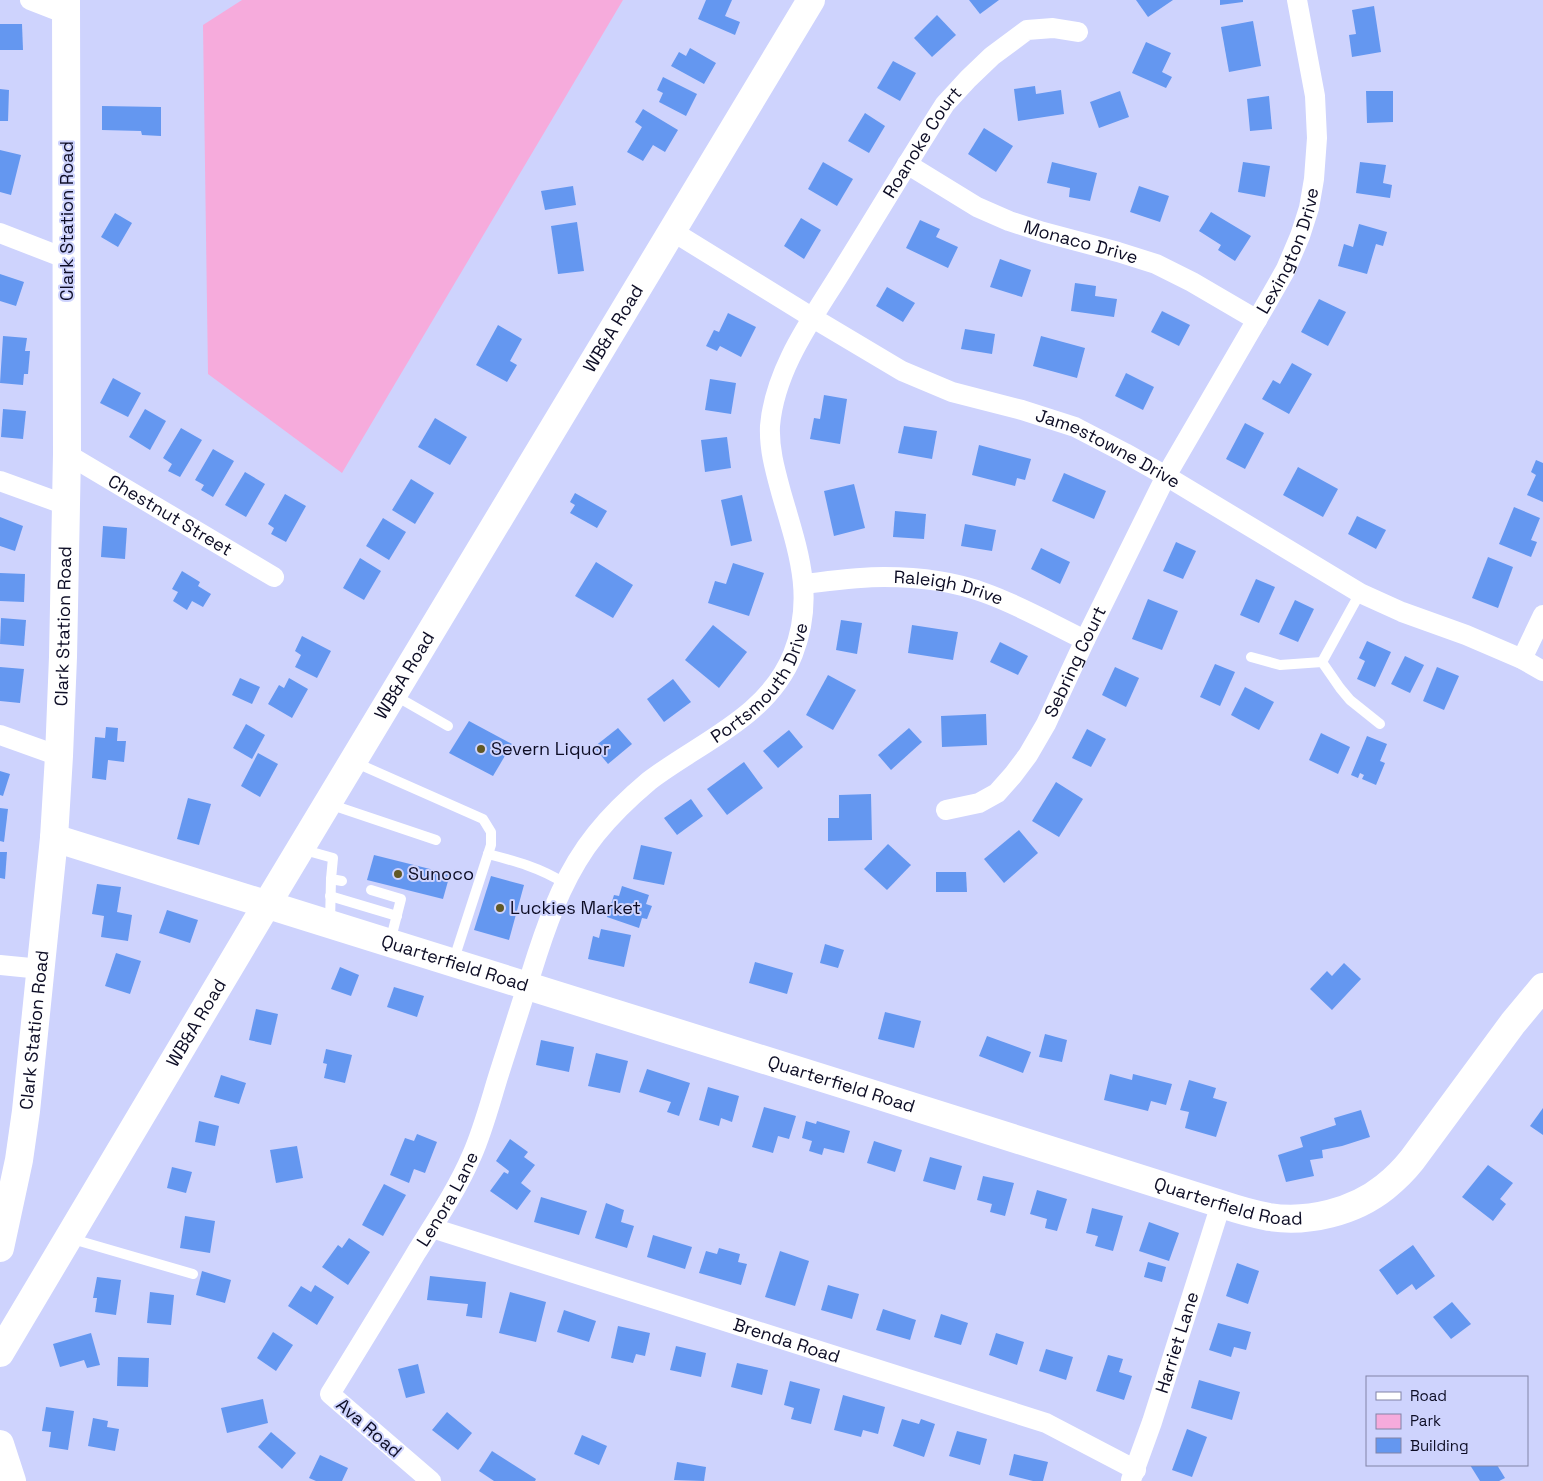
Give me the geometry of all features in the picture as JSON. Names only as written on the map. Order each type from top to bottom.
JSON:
[{"type":"street","points":[[30,0],[66,7]]},
{"type":"street","name":"WB&A Road","points":[[0,1353],[300,849],[811,0]]},
{"type":"street","name":"Lexington Drive","points":[[1166,476],[1286,268],[1300,236],[1308,208],[1314,179],[1317,138],[1315,96],[1297,0]]},
{"type":"street","name":"Clark Station Road","points":[[0,1248],[19,1160],[26,1111],[54,838],[59,756],[67,454],[66,7]]},
{"type":"street","name":"Roanoke Court","points":[[813,318],[945,104],[968,79],[992,56],[1027,30],[1053,28],[1078,32]]},
{"type":"street","name":"Monaco Drive","points":[[907,164],[977,207],[1008,222],[1156,264],[1192,282],[1257,320]]},
{"type":"street","name":"Jamestowne Drive","points":[[672,231],[902,371],[952,392],[1022,410],[1075,427],[1125,452],[1360,593],[1402,612],[1466,635],[1543,671]]},
{"type":"street","points":[[0,233],[67,259]]},
{"type":"street","name":"Portsmouth Drive","points":[[527,986],[546,927],[564,883],[594,836],[631,796],[651,780],[747,716],[766,697],[782,676],[792,656],[800,634],[804,607],[804,584],[800,561],[771,454],[770,427],[780,378],[813,318]]},
{"type":"street","name":"Chestnut Street","points":[[67,454],[274,577]]},
{"type":"street","name":"Sebring Court","points":[[946,810],[979,803],[997,793],[1028,756],[1046,724],[1166,476]]},
{"type":"street","points":[[0,481],[66,505]]},
{"type":"street","name":"Raleigh Drive","points":[[804,584],[882,577],[917,578],[951,583],[984,592],[1017,606],[1085,640]]},
{"type":"street","points":[[1522,660],[1543,615]]},
{"type":"street","points":[[0,735],[59,756]]},
{"type":"street","name":"Quarterfield Road","points":[[54,838],[1221,1204],[1269,1217],[1304,1218],[1335,1212],[1360,1203],[1384,1188],[1412,1160],[1543,987]]},
{"type":"street","points":[[0,965],[41,969]]},
{"type":"street","name":"Lenora Lane","points":[[330,1394],[432,1228],[472,1155],[484,1124],[527,986]]},
{"type":"street","name":"Harriet Lane","points":[[1133,1475],[1152,1422],[1221,1204]]},
{"type":"street","name":"Brenda Road","points":[[432,1228],[1046,1423],[1133,1475]]},
{"type":"street","name":"Ava Road","points":[[330,1394],[431,1481]]},
{"type":"street","points":[[0,1444],[12,1481]]},
{"type":"lane","points":[[1322,662],[1360,593]]},
{"type":"lane","points":[[1251,657],[1280,665],[1322,662]]},
{"type":"lane","points":[[1322,662],[1350,700],[1380,724]]},
{"type":"lane","points":[[393,695],[448,726]]},
{"type":"lane","points":[[353,762],[483,819],[491,832],[491,845],[453,963]]},
{"type":"lane","points":[[328,804],[436,840]]},
{"type":"lane","points":[[300,849],[332,858],[337,880],[330,896],[330,924]]},
{"type":"lane","points":[[488,854],[525,864],[550,874],[564,883]]},
{"type":"lane","points":[[371,890],[401,899],[390,943]]},
{"type":"lane","points":[[330,896],[397,916]]},
{"type":"lane","points":[[68,1238],[193,1274]]},
{"type":"green space","points":[[242,0],[623,0],[342,473],[208,374],[203,25]]},
{"type":"building","points":[[706,0],[732,0],[725,16],[740,22],[735,35],[698,19]]},
{"type":"building","points":[[969,0],[999,0],[980,14]]},
{"type":"building","points":[[1136,0],[1173,0],[1148,17]]},
{"type":"building","points":[[1220,0],[1243,0],[1243,2],[1220,5]]},
{"type":"building","points":[[1374,6],[1381,52],[1352,57],[1349,35],[1356,34],[1352,10]]},
{"type":"building","points":[[937,15],[956,35],[932,57],[914,38]]},
{"type":"building","points":[[1253,21],[1261,66],[1229,72],[1221,27]]},
{"type":"building","points":[[0,24],[22,24],[23,50],[0,50]]},
{"type":"building","points":[[1146,42],[1171,53],[1162,72],[1172,77],[1166,88],[1132,73]]},
{"type":"building","points":[[690,48],[716,63],[704,84],[671,66],[679,52],[686,56]]},
{"type":"building","points":[[893,61],[916,73],[900,101],[877,88]]},
{"type":"building","points":[[663,77],[697,94],[686,116],[659,102],[663,93],[657,90]]},
{"type":"building","points":[[1035,86],[1036,94],[1061,90],[1064,114],[1018,121],[1014,89]]},
{"type":"building","points":[[0,89],[9,90],[8,121],[0,121]]},
{"type":"building","points":[[1120,91],[1129,117],[1099,128],[1090,102]]},
{"type":"building","points":[[1366,91],[1393,91],[1393,122],[1367,123]]},
{"type":"building","points":[[1269,96],[1272,129],[1250,131],[1247,99]]},
{"type":"building","points":[[102,106],[161,107],[161,136],[142,135],[141,131],[102,130]]},
{"type":"building","points":[[643,109],[678,130],[665,152],[653,145],[643,161],[627,152],[642,127],[635,122]]},
{"type":"building","points":[[865,113],[885,126],[869,153],[848,141]]},
{"type":"building","points":[[984,128],[1013,146],[996,172],[968,154]]},
{"type":"building","points":[[0,150],[21,155],[11,195],[0,192]]},
{"type":"building","points":[[823,162],[853,179],[837,206],[808,189]]},
{"type":"building","points":[[1052,162],[1097,173],[1090,201],[1069,197],[1070,188],[1047,183]]},
{"type":"building","points":[[1243,162],[1270,166],[1265,197],[1238,192]]},
{"type":"building","points":[[1360,162],[1386,165],[1383,183],[1392,185],[1390,198],[1356,193]]},
{"type":"building","points":[[573,186],[576,205],[545,210],[541,191]]},
{"type":"building","points":[[1139,186],[1169,196],[1160,222],[1130,212]]},
{"type":"building","points":[[1211,212],[1251,236],[1235,261],[1218,250],[1221,245],[1199,231]]},
{"type":"building","points":[[115,213],[132,223],[118,247],[101,237]]},
{"type":"building","points":[[801,218],[821,230],[804,259],[784,246]]},
{"type":"building","points":[[920,220],[940,229],[936,237],[958,247],[948,268],[906,248]]},
{"type":"building","points":[[577,222],[584,271],[558,274],[551,226]]},
{"type":"building","points":[[1359,224],[1387,232],[1383,246],[1376,244],[1367,274],[1338,266],[1344,244],[1353,247]]},
{"type":"building","points":[[1000,259],[1031,270],[1022,297],[990,287]]},
{"type":"building","points":[[0,274],[24,282],[16,306],[0,301]]},
{"type":"building","points":[[1075,283],[1096,286],[1095,296],[1117,299],[1114,317],[1071,311]]},
{"type":"building","points":[[887,287],[915,303],[903,322],[876,306]]},
{"type":"building","points":[[1319,299],[1346,312],[1328,346],[1301,332]]},
{"type":"building","points":[[1162,311],[1190,325],[1179,346],[1151,332]]},
{"type":"building","points":[[728,313],[756,327],[741,357],[720,346],[717,351],[706,346],[714,330],[719,332]]},
{"type":"building","points":[[498,325],[522,339],[510,361],[517,365],[507,382],[476,365]]},
{"type":"building","points":[[965,329],[995,334],[992,354],[961,349]]},
{"type":"building","points":[[3,336],[27,338],[25,351],[30,351],[28,374],[24,374],[23,385],[0,383]]},
{"type":"building","points":[[1041,336],[1085,348],[1077,378],[1033,366]]},
{"type":"building","points":[[1292,363],[1312,374],[1289,414],[1262,399],[1273,380],[1280,384]]},
{"type":"building","points":[[1126,373],[1154,387],[1143,410],[1115,396]]},
{"type":"building","points":[[113,378],[141,393],[128,417],[100,403]]},
{"type":"building","points":[[710,379],[736,383],[731,414],[705,410]]},
{"type":"building","points":[[824,395],[847,399],[840,444],[810,439],[814,418],[820,419]]},
{"type":"building","points":[[3,409],[26,411],[23,439],[1,437]]},
{"type":"building","points":[[145,409],[166,421],[150,450],[129,437]]},
{"type":"building","points":[[435,418],[467,437],[450,465],[418,447]]},
{"type":"building","points":[[1245,423],[1264,433],[1245,469],[1226,459]]},
{"type":"building","points":[[904,426],[937,431],[932,459],[898,453]]},
{"type":"building","points":[[181,428],[202,440],[180,477],[168,471],[172,464],[163,458]]},
{"type":"building","points":[[727,437],[731,468],[705,472],[701,440]]},
{"type":"building","points":[[979,445],[1031,459],[1025,480],[1017,478],[1015,486],[972,475]]},
{"type":"building","points":[[213,449],[234,461],[213,497],[201,490],[204,485],[195,480]]},
{"type":"building","points":[[1536,460],[1543,463],[1543,502],[1527,495],[1536,475],[1531,472]]},
{"type":"building","points":[[1298,467],[1338,489],[1323,517],[1283,495]]},
{"type":"building","points":[[245,472],[265,484],[246,517],[225,505]]},
{"type":"building","points":[[1064,473],[1106,491],[1094,519],[1052,501]]},
{"type":"building","points":[[411,479],[434,493],[415,524],[392,510]]},
{"type":"building","points":[[854,484],[865,528],[834,536],[824,491]]},
{"type":"building","points":[[575,493],[607,511],[597,528],[570,513],[575,505],[570,502]]},
{"type":"building","points":[[285,494],[306,506],[286,542],[271,534],[274,528],[268,524]]},
{"type":"building","points":[[742,495],[752,541],[731,546],[721,500]]},
{"type":"building","points":[[1514,507],[1540,518],[1531,540],[1537,542],[1531,557],[1499,544]]},
{"type":"building","points":[[895,511],[926,514],[924,539],[893,537]]},
{"type":"building","points":[[1357,516],[1386,530],[1376,549],[1348,534]]},
{"type":"building","points":[[0,517],[23,526],[15,551],[0,546]]},
{"type":"building","points":[[383,518],[406,532],[389,560],[366,546]]},
{"type":"building","points":[[965,524],[996,530],[992,551],[961,546]]},
{"type":"building","points":[[103,526],[127,528],[125,559],[101,557]]},
{"type":"building","points":[[1176,542],[1196,551],[1183,579],[1163,571]]},
{"type":"building","points":[[1041,548],[1070,562],[1060,584],[1031,569]]},
{"type":"building","points":[[1488,557],[1513,567],[1498,608],[1472,598]]},
{"type":"building","points":[[360,558],[381,571],[364,600],[343,588]]},
{"type":"building","points":[[596,562],[633,585],[613,618],[575,596]]},
{"type":"building","points":[[733,563],[764,573],[749,616],[708,603],[715,581],[726,584]]},
{"type":"building","points":[[182,571],[200,582],[198,586],[211,594],[203,607],[192,601],[187,610],[173,601],[178,592],[172,589]]},
{"type":"building","points":[[0,573],[25,574],[24,602],[0,601]]},
{"type":"building","points":[[1256,579],[1275,587],[1259,623],[1240,615]]},
{"type":"building","points":[[1148,599],[1178,611],[1162,650],[1132,639]]},
{"type":"building","points":[[1295,600],[1314,609],[1298,642],[1279,634]]},
{"type":"building","points":[[1,618],[26,620],[24,646],[0,644]]},
{"type":"building","points":[[841,620],[862,623],[857,654],[836,650]]},
{"type":"building","points":[[713,625],[747,652],[719,688],[685,660]]},
{"type":"building","points":[[912,625],[958,632],[953,660],[908,653]]},
{"type":"building","points":[[302,636],[331,651],[317,678],[295,667],[301,655],[295,651]]},
{"type":"building","points":[[1367,641],[1391,652],[1375,687],[1357,679],[1365,661],[1359,658]]},
{"type":"building","points":[[1000,642],[1028,656],[1018,675],[990,662]]},
{"type":"building","points":[[1405,656],[1424,665],[1410,693],[1391,684]]},
{"type":"building","points":[[1215,664],[1235,672],[1220,706],[1200,697]]},
{"type":"building","points":[[0,667],[24,669],[20,703],[0,701]]},
{"type":"building","points":[[1115,667],[1139,678],[1126,707],[1102,695]]},
{"type":"building","points":[[1437,667],[1459,676],[1444,710],[1423,701]]},
{"type":"building","points":[[828,675],[856,690],[833,730],[806,715]]},
{"type":"building","points":[[240,678],[260,687],[252,704],[232,695]]},
{"type":"building","points":[[289,678],[308,689],[292,718],[268,704],[279,685],[284,688]]},
{"type":"building","points":[[673,679],[691,702],[664,722],[647,699]]},
{"type":"building","points":[[1245,687],[1274,702],[1259,730],[1231,715]]},
{"type":"building","points":[[986,714],[987,745],[942,747],[941,716]]},
{"type":"building","name":"Severn Liquor","points":[[469,721],[512,744],[493,776],[449,753]]},
{"type":"building","points":[[246,724],[265,735],[252,759],[233,748]]},
{"type":"building","points":[[106,727],[118,728],[117,741],[126,741],[124,762],[108,760],[106,780],[92,778],[95,737],[105,738]]},
{"type":"building","points":[[618,728],[632,744],[608,764],[594,747]]},
{"type":"building","points":[[909,728],[922,742],[891,770],[878,755]]},
{"type":"building","points":[[1087,729],[1106,739],[1091,767],[1072,758]]},
{"type":"building","points":[[789,730],[803,747],[778,768],[763,751]]},
{"type":"building","points":[[1321,733],[1350,747],[1338,774],[1309,760]]},
{"type":"building","points":[[1367,736],[1387,744],[1380,761],[1385,763],[1376,785],[1362,779],[1364,775],[1360,773],[1358,778],[1351,775]]},
{"type":"building","points":[[258,753],[278,764],[260,797],[241,786]]},
{"type":"building","points":[[744,762],[763,788],[727,815],[707,789]]},
{"type":"building","points":[[0,771],[10,774],[3,796],[0,795]]},
{"type":"building","points":[[1056,782],[1083,799],[1059,837],[1032,821]]},
{"type":"building","points":[[871,794],[872,840],[828,841],[828,818],[839,818],[839,795]]},
{"type":"building","points":[[188,798],[211,804],[199,845],[177,839]]},
{"type":"building","points":[[691,799],[703,816],[677,835],[664,818]]},
{"type":"building","points":[[0,808],[8,809],[4,842],[0,841]]},
{"type":"building","points":[[1019,830],[1038,853],[1004,883],[984,859]]},
{"type":"building","points":[[888,844],[911,865],[887,890],[864,869]]},
{"type":"building","points":[[641,845],[672,852],[664,885],[633,879]]},
{"type":"building","points":[[0,852],[7,852],[5,879],[0,878]]},
{"type":"building","points":[[374,855],[450,874],[443,899],[367,880]]},
{"type":"building","points":[[936,872],[966,872],[967,892],[936,892]]},
{"type":"building","name":"Luckies Market","points":[[491,876],[524,885],[509,940],[474,930]]},
{"type":"building","points":[[97,884],[121,887],[117,912],[132,915],[128,941],[101,937],[104,916],[92,914]]},
{"type":"building","points":[[622,886],[649,895],[646,904],[652,906],[647,919],[642,918],[639,928],[607,917],[614,895],[619,896]]},
{"type":"building","points":[[167,910],[198,920],[190,943],[159,933]]},
{"type":"building","points":[[601,929],[631,935],[624,967],[588,959],[593,936],[599,938]]},
{"type":"building","points":[[825,944],[844,950],[838,968],[820,963]]},
{"type":"building","points":[[116,953],[141,961],[130,994],[105,986]]},
{"type":"building","points":[[755,962],[793,973],[787,994],[749,983]]},
{"type":"building","points":[[1344,963],[1361,979],[1332,1010],[1310,989],[1327,971],[1332,976]]},
{"type":"building","points":[[340,967],[359,975],[351,996],[331,989]]},
{"type":"building","points":[[394,987],[424,996],[417,1017],[387,1007]]},
{"type":"building","points":[[256,1009],[278,1014],[271,1045],[249,1040]]},
{"type":"building","points":[[885,1012],[921,1021],[914,1048],[878,1039]]},
{"type":"building","points":[[1045,1034],[1067,1040],[1062,1062],[1039,1057]]},
{"type":"building","points":[[987,1036],[1031,1052],[1023,1073],[979,1056]]},
{"type":"building","points":[[541,1040],[574,1047],[569,1072],[536,1065]]},
{"type":"building","points":[[326,1049],[352,1055],[345,1083],[324,1078],[327,1064],[323,1063]]},
{"type":"building","points":[[596,1053],[628,1061],[620,1093],[588,1086]]},
{"type":"building","points":[[647,1069],[690,1083],[679,1116],[667,1112],[671,1102],[639,1092]]},
{"type":"building","points":[[1110,1074],[1132,1080],[1133,1074],[1172,1084],[1166,1105],[1151,1101],[1148,1111],[1104,1100]]},
{"type":"building","points":[[221,1075],[246,1083],[239,1104],[214,1097]]},
{"type":"building","points":[[1189,1080],[1216,1088],[1213,1098],[1227,1102],[1216,1137],[1185,1128],[1189,1112],[1180,1110]]},
{"type":"building","points":[[708,1087],[739,1096],[732,1122],[721,1118],[719,1126],[699,1120]]},
{"type":"building","points":[[764,1107],[796,1116],[789,1139],[778,1136],[773,1153],[752,1147]]},
{"type":"building","points":[[1543,1108],[1543,1135],[1530,1126]]},
{"type":"building","points":[[1361,1110],[1370,1137],[1322,1150],[1323,1158],[1310,1160],[1314,1176],[1286,1182],[1278,1155],[1303,1147],[1300,1137],[1336,1125],[1334,1118]]},
{"type":"building","points":[[199,1121],[219,1126],[215,1146],[195,1142]]},
{"type":"building","points":[[806,1121],[816,1124],[817,1121],[850,1131],[844,1153],[824,1148],[822,1155],[809,1151],[812,1141],[802,1138]]},
{"type":"building","points":[[417,1134],[437,1142],[425,1173],[414,1169],[409,1183],[390,1175],[405,1138],[414,1141]]},
{"type":"building","points":[[510,1139],[528,1152],[524,1157],[535,1165],[521,1183],[531,1191],[517,1210],[490,1191],[504,1172],[508,1174],[509,1171],[496,1161]]},
{"type":"building","points":[[874,1141],[902,1150],[895,1172],[867,1163]]},
{"type":"building","points":[[297,1146],[303,1178],[276,1183],[270,1150]]},
{"type":"building","points":[[930,1157],[962,1166],[955,1190],[923,1181]]},
{"type":"building","points":[[1488,1165],[1513,1183],[1500,1199],[1506,1204],[1493,1221],[1462,1197]]},
{"type":"building","points":[[172,1167],[192,1172],[186,1193],[167,1188]]},
{"type":"building","points":[[983,1176],[1014,1183],[1005,1216],[990,1212],[992,1204],[977,1200]]},
{"type":"building","points":[[384,1184],[406,1195],[383,1236],[362,1225]]},
{"type":"building","points":[[1037,1190],[1067,1199],[1057,1231],[1045,1228],[1047,1219],[1030,1214]]},
{"type":"building","points":[[541,1197],[587,1211],[579,1235],[534,1222]]},
{"type":"building","points":[[606,1203],[624,1210],[621,1222],[634,1226],[627,1248],[595,1238]]},
{"type":"building","points":[[1092,1208],[1123,1216],[1113,1251],[1095,1246],[1098,1236],[1086,1233]]},
{"type":"building","points":[[185,1216],[215,1221],[210,1253],[180,1248]]},
{"type":"building","points":[[1149,1222],[1179,1233],[1169,1261],[1139,1251]]},
{"type":"building","points":[[653,1235],[692,1247],[685,1269],[647,1257]]},
{"type":"building","points":[[349,1238],[370,1252],[348,1285],[322,1267],[338,1245],[342,1248]]},
{"type":"building","points":[[1413,1245],[1435,1276],[1416,1290],[1412,1284],[1397,1295],[1379,1270]]},
{"type":"building","points":[[719,1248],[740,1254],[738,1262],[747,1264],[741,1285],[699,1273],[706,1251],[717,1254]]},
{"type":"building","points":[[780,1251],[809,1261],[795,1306],[765,1297]]},
{"type":"building","points":[[1148,1262],[1166,1267],[1162,1282],[1144,1277]]},
{"type":"building","points":[[1237,1263],[1259,1271],[1248,1304],[1226,1296]]},
{"type":"building","points":[[202,1271],[231,1280],[225,1303],[196,1295]]},
{"type":"building","points":[[430,1276],[486,1282],[482,1318],[466,1316],[468,1304],[427,1300]]},
{"type":"building","points":[[97,1277],[121,1280],[116,1315],[95,1312],[97,1298],[93,1298]]},
{"type":"building","points":[[315,1285],[334,1297],[317,1325],[288,1306],[301,1286],[311,1292]]},
{"type":"building","points":[[828,1285],[859,1294],[852,1319],[821,1310]]},
{"type":"building","points":[[150,1292],[174,1295],[171,1325],[147,1323]]},
{"type":"building","points":[[510,1292],[546,1302],[536,1342],[499,1333]]},
{"type":"building","points":[[1452,1302],[1471,1324],[1451,1339],[1433,1317]]},
{"type":"building","points":[[883,1309],[916,1320],[910,1340],[876,1330]]},
{"type":"building","points":[[564,1310],[596,1321],[589,1342],[557,1332]]},
{"type":"building","points":[[941,1314],[968,1323],[961,1345],[934,1337]]},
{"type":"building","points":[[1218,1323],[1251,1332],[1246,1350],[1234,1347],[1231,1357],[1209,1350]]},
{"type":"building","points":[[618,1326],[650,1333],[645,1356],[636,1354],[633,1363],[611,1358]]},
{"type":"building","points":[[273,1332],[293,1345],[276,1371],[257,1358]]},
{"type":"building","points":[[91,1333],[100,1365],[87,1368],[84,1360],[60,1367],[53,1344]]},
{"type":"building","points":[[996,1333],[1024,1342],[1017,1365],[989,1355]]},
{"type":"building","points":[[676,1346],[706,1353],[701,1377],[670,1370]]},
{"type":"building","points":[[1046,1349],[1073,1357],[1066,1380],[1039,1371]]},
{"type":"building","points":[[1108,1355],[1123,1359],[1119,1372],[1132,1376],[1124,1400],[1096,1391]]},
{"type":"building","points":[[118,1357],[149,1358],[148,1387],[117,1386]]},
{"type":"building","points":[[737,1363],[768,1370],[762,1395],[731,1387]]},
{"type":"building","points":[[418,1364],[425,1393],[406,1398],[398,1369]]},
{"type":"building","points":[[1199,1380],[1240,1392],[1232,1420],[1191,1408]]},
{"type":"building","points":[[790,1381],[820,1389],[811,1424],[791,1419],[794,1408],[784,1405]]},
{"type":"building","points":[[843,1395],[885,1407],[878,1434],[863,1430],[861,1437],[834,1430]]},
{"type":"building","points":[[263,1399],[268,1423],[227,1433],[221,1408]]},
{"type":"building","points":[[46,1407],[74,1411],[68,1450],[49,1447],[51,1432],[42,1431]]},
{"type":"building","points":[[447,1412],[472,1433],[458,1450],[432,1430]]},
{"type":"building","points":[[93,1418],[108,1421],[107,1427],[119,1429],[115,1451],[88,1446]]},
{"type":"building","points":[[902,1419],[919,1424],[921,1419],[935,1424],[924,1457],[893,1446]]},
{"type":"building","points":[[1187,1429],[1207,1437],[1192,1477],[1172,1470]]},
{"type":"building","points":[[957,1431],[987,1439],[980,1465],[949,1456]]},
{"type":"building","points":[[271,1432],[296,1453],[282,1469],[258,1447]]},
{"type":"building","points":[[582,1435],[607,1446],[599,1465],[574,1454]]},
{"type":"building","points":[[492,1451],[536,1479],[535,1481],[494,1481],[479,1471]]},
{"type":"building","points":[[1014,1454],[1048,1462],[1043,1481],[1033,1481],[1009,1475]]},
{"type":"building","points":[[320,1455],[348,1468],[342,1481],[316,1481],[309,1478]]},
{"type":"building","points":[[677,1462],[706,1467],[704,1481],[674,1480]]},
{"type":"building","points":[[1471,1466],[1498,1466],[1505,1478],[1499,1481],[1480,1481]]},
{"type":"place","name":"Severn Liquor","points":[[481,749]]},
{"type":"place","name":"Sunoco","points":[[398,874]]},
{"type":"place","name":"Luckies Market","points":[[500,908]]}]
